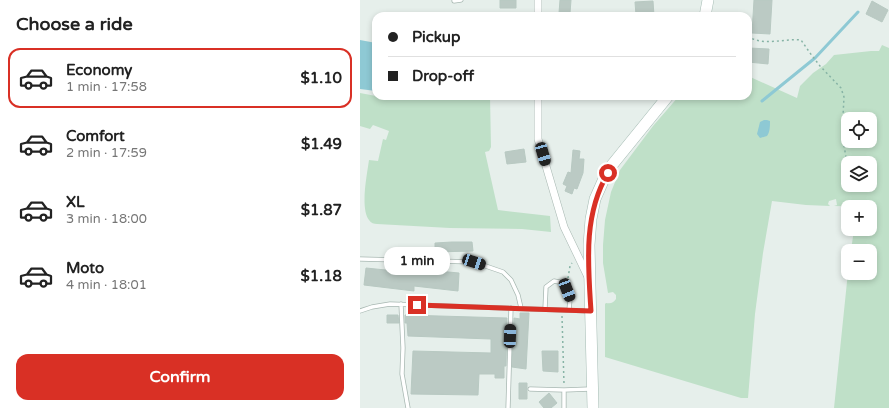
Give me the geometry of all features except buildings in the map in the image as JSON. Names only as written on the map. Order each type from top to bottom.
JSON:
[{"type":"main road","points":[[706,12],[708,0]]},
{"type":"main road","points":[[593,408],[589,245],[590,225],[595,199],[612,165],[665,100]]},
{"type":"street","points":[[538,0],[538,12]]},
{"type":"street","points":[[538,100],[538,139],[564,227],[589,279]]},
{"type":"lane","points":[[454,0],[461,0]]},
{"type":"lane","points":[[360,259],[474,262],[503,272],[511,280],[518,295],[521,308]]},
{"type":"lane","points":[[544,309],[546,287],[554,281],[564,283],[570,299],[569,310]]},
{"type":"lane","points":[[360,311],[372,307],[401,304],[591,311]]},
{"type":"lane","points":[[401,304],[402,374],[408,408]]},
{"type":"lane","points":[[508,408],[511,308]]},
{"type":"lane","points":[[530,389],[564,390],[593,388]]},
{"type":"lane","points":[[564,390],[564,408]]},
{"type":"path","points":[[752,38],[759,41],[801,40],[820,66],[841,88],[844,97],[842,135],[846,156]]},
{"type":"path","points":[[567,290],[570,266],[573,262]]},
{"type":"path","points":[[561,310],[564,390]]},
{"type":"green space","points":[[882,45],[889,48],[889,408],[834,408],[847,280],[877,280],[877,244],[852,244],[853,236],[877,236],[877,200],[841,200],[841,206],[834,206],[837,205],[836,199],[829,201],[828,204],[830,206],[772,201],[755,314],[748,398],[741,398],[605,357],[605,304],[612,303],[616,299],[616,295],[613,292],[608,293],[603,263],[605,220],[611,192],[620,170],[653,126],[676,100],[752,100],[752,78],[797,98],[800,86],[813,73],[826,64],[834,55],[879,51]]},
{"type":"green space","points":[[360,93],[372,95],[372,100],[490,100],[491,147],[489,151],[485,152],[498,210],[550,216],[551,232],[522,229],[450,228],[372,223],[366,215],[365,208],[369,160],[378,161],[383,139],[386,140],[389,131],[373,125],[370,129],[360,126]]},
{"type":"water","points":[[360,40],[372,42],[372,90],[360,89]]},
{"type":"water","points":[[764,120],[770,121],[769,131],[767,136],[760,138],[757,134],[760,122]]},
{"type":"waterway","points":[[762,101],[815,58],[858,12]]},
{"type":"route","points":[[417,305],[591,311],[589,231],[595,199],[608,173]]}]
